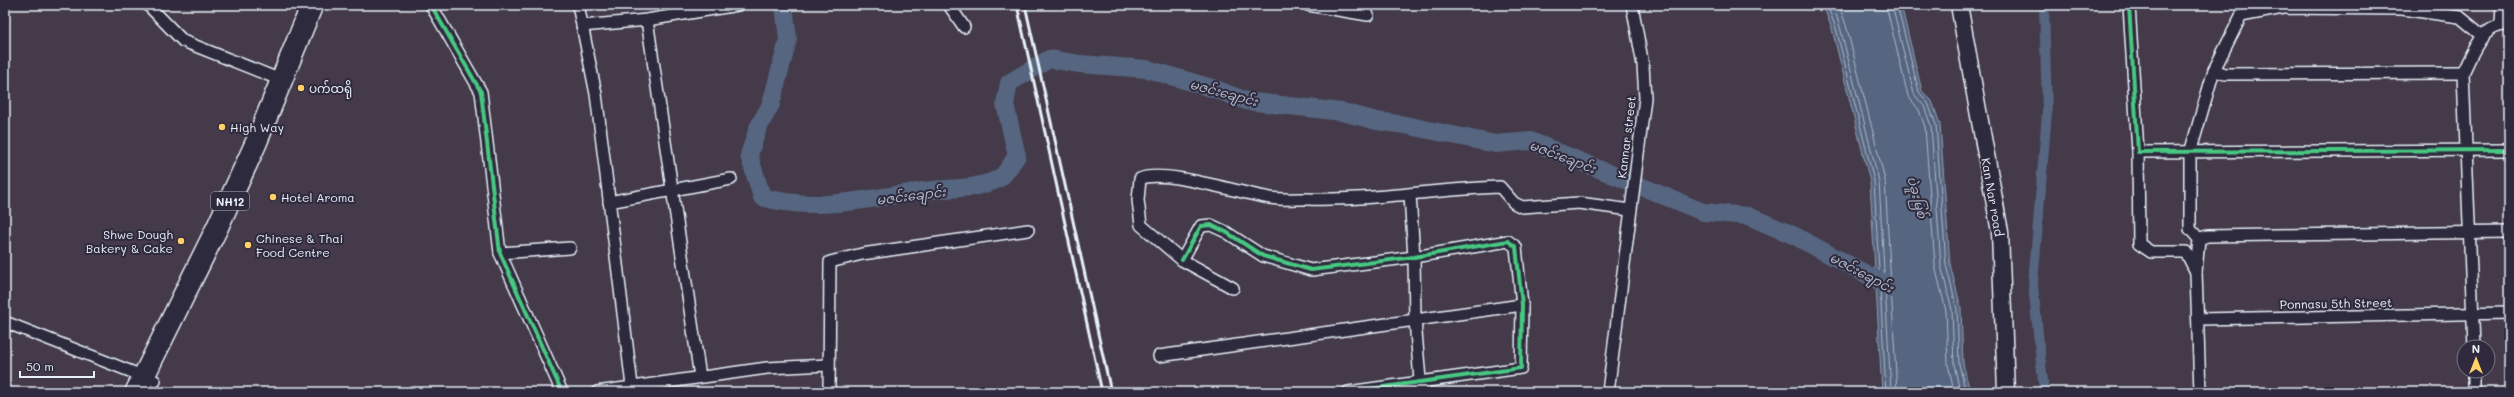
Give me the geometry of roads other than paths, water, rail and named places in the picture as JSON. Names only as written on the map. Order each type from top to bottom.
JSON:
[{"type":"highway","name":"NH12","points":[[146,385],[266,151],[285,82],[312,5]]},
{"type":"highway","name":"NH12","points":[[285,82],[324,5]]},
{"type":"street","points":[[148,5],[183,41],[285,82]]},
{"type":"street","points":[[431,5],[481,92],[500,252],[562,392]]},
{"type":"street","points":[[578,5],[596,94],[632,386]]},
{"type":"street","points":[[582,26],[647,20],[738,5]]},
{"type":"street","points":[[949,5],[964,27]]},
{"type":"street","points":[[1308,5],[1368,15]]},
{"type":"street","name":"Kannar street","points":[[1608,392],[1630,206],[1645,98],[1643,65],[1632,5]]},
{"type":"street","name":"Kan Nar road","points":[[1959,5],[2000,232],[2006,392]]},
{"type":"street","points":[[2129,5],[2138,152],[2140,244],[2151,252],[2186,252],[2196,272]]},
{"type":"street","points":[[2474,339],[2470,232],[2464,151],[2463,73],[2482,35],[2505,25],[2502,5]]},
{"type":"street","points":[[2200,392],[2196,272],[2199,239],[2190,229],[2190,153],[2214,70],[2241,16],[2283,8],[2401,9],[2460,18],[2482,35]]},
{"type":"street","points":[[647,20],[700,377]]},
{"type":"street","points":[[2214,70],[2225,74],[2463,73]]},
{"type":"street","points":[[2138,152],[2190,153],[2509,150]]},
{"type":"street","points":[[1234,288],[1182,260],[1141,225],[1138,200],[1140,179],[1147,175],[1191,181],[1272,198],[1325,200],[1410,195],[1473,188],[1500,187],[1514,203],[1522,207],[1579,203],[1630,206]]},
{"type":"street","points":[[610,202],[731,179]]},
{"type":"street","points":[[1410,195],[1414,257],[1415,320],[1421,387]]},
{"type":"street","points":[[1182,260],[1201,226],[1211,225],[1226,232],[1263,256],[1311,270],[1414,257],[1508,241],[1516,247],[1522,305],[1521,368],[1421,387],[1348,392]]},
{"type":"street","points":[[829,392],[828,364],[830,262],[862,254],[1028,230]]},
{"type":"street","points":[[2199,239],[2207,236],[2509,232]]},
{"type":"street","points":[[500,252],[570,248]]},
{"type":"street","points":[[1159,356],[1522,305]]},
{"type":"street","name":"Ponnasu 5th Street","points":[[2198,319],[2509,313]]},
{"type":"street","points":[[5,322],[146,385]]},
{"type":"street","points":[[597,392],[767,368],[828,364]]},
{"type":"street","points":[[2474,379],[2474,392]]},
{"type":"water","name":"ပဲခူးမြစ်","points":[[1823,5],[1901,5],[1922,91],[1932,101],[1940,124],[1950,264],[1961,308],[1963,363],[1970,392],[1882,392],[1870,182],[1832,29]]},
{"type":"waterway","name":"မဇင်းချောင်း","points":[[784,5],[788,40],[771,104],[758,128],[749,155],[762,197],[784,202],[826,204],[983,185],[998,179],[1006,172],[1017,156],[1005,104],[1009,83],[1049,59],[1080,64],[1147,69],[1215,89],[1246,101],[1342,112],[1377,121],[1405,125],[1495,144],[1531,141],[1703,212],[1748,216],[1793,235],[1896,290]]},
{"type":"waterway","points":[[2044,5],[2047,112],[2033,284],[2044,392]]},
{"type":"railway","points":[[1017,5],[1102,392]]},
{"type":"railway","points":[[1025,5],[1111,392]]},
{"type":"place","name":"ပက်ထရို","points":[[301,88]]},
{"type":"place","name":"High Way","points":[[222,127]]},
{"type":"place","name":"Hotel Aroma","points":[[273,197]]},
{"type":"place","name":"Shwe Dough Bakery & Cake","points":[[181,241]]},
{"type":"place","name":"Chinese & Thai Food Centre","points":[[248,245]]}]
